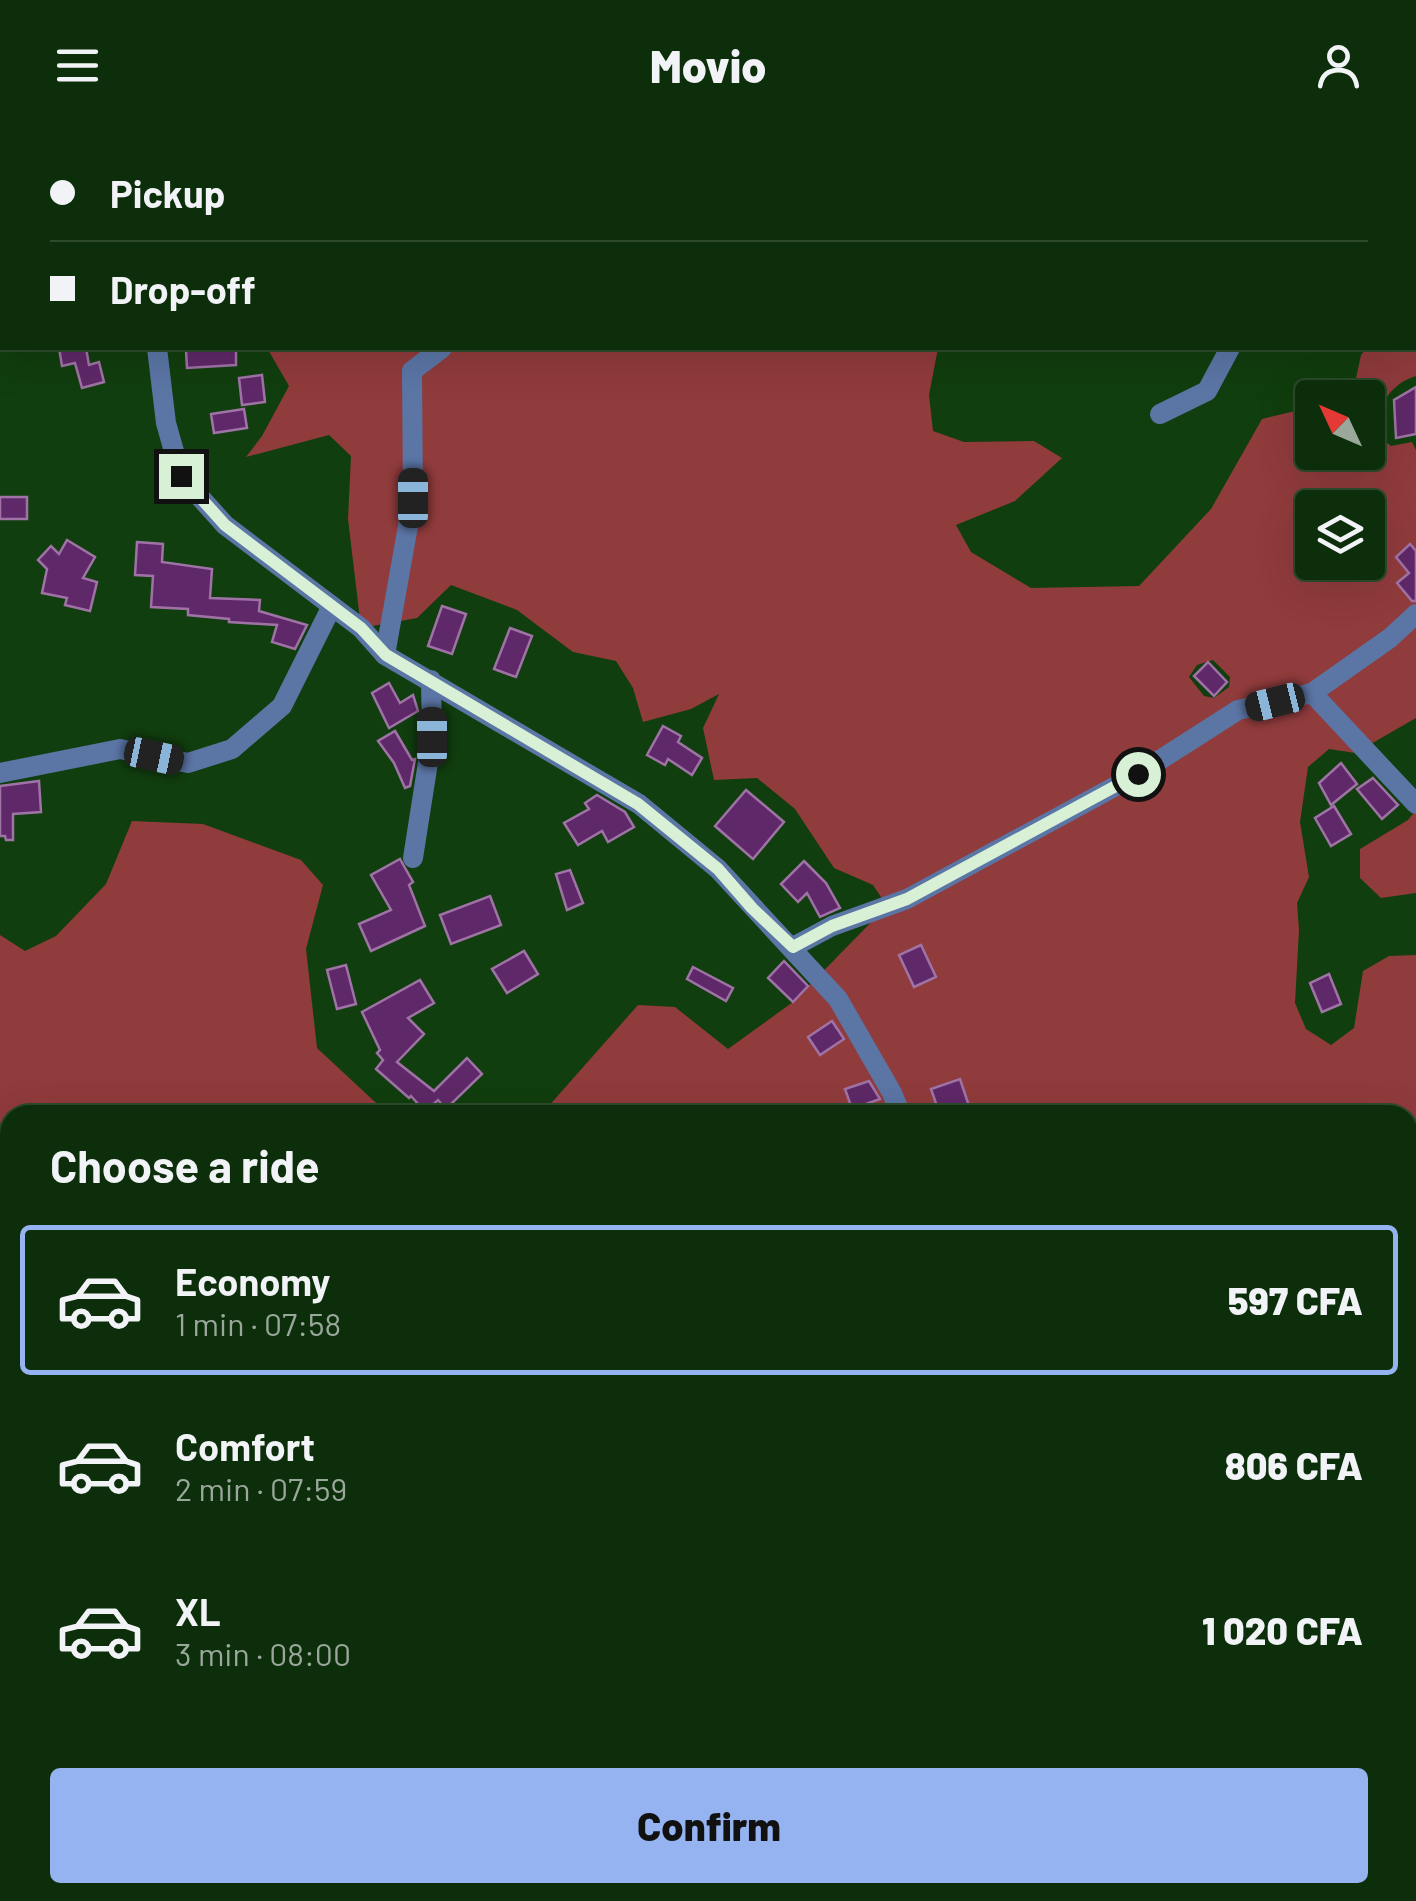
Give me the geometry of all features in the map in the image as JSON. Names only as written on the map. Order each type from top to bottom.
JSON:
[{"type":"street","points":[[157,350],[166,423],[181,476],[225,525],[361,628],[386,655],[638,804],[718,869],[838,999],[897,1105]]},
{"type":"street","points":[[386,655],[413,498],[412,371],[439,350]]},
{"type":"street","points":[[1160,414],[1207,392],[1229,350]]},
{"type":"street","points":[[0,773],[120,749],[188,763],[232,749],[282,706],[332,606]]},
{"type":"street","points":[[793,947],[832,926],[924,890],[1138,774],[1238,710],[1312,693],[1390,638],[1416,614]]},
{"type":"street","points":[[413,858],[432,737],[431,680]]},
{"type":"street","points":[[1312,693],[1416,804]]},
{"type":"shaded area","points":[[268,350],[938,350],[929,395],[933,431],[964,442],[1034,441],[1062,458],[1015,501],[956,525],[971,552],[1031,588],[1139,586],[1211,509],[1262,419],[1295,411],[1295,470],[1385,470],[1385,442],[1391,446],[1412,442],[1416,450],[1416,718],[1355,753],[1329,749],[1308,767],[1300,822],[1309,877],[1297,903],[1295,1003],[1306,1029],[1331,1045],[1354,1028],[1363,971],[1389,956],[1416,955],[1416,1105],[550,1105],[638,1005],[675,1007],[728,1049],[793,1002],[887,906],[873,885],[834,868],[795,809],[757,778],[714,780],[703,728],[719,694],[691,709],[643,722],[633,688],[616,661],[573,652],[517,610],[451,585],[417,618],[361,628],[348,519],[351,456],[329,435],[246,457],[289,386]],"holes":[[[1213,660],[1230,677],[1229,687],[1214,698],[1204,696],[1189,677],[1197,665]]]},
{"type":"shaded area","points":[[1365,350],[1416,350],[1416,376],[1398,385],[1385,401],[1385,380],[1356,380]]},
{"type":"shaded area","points":[[1416,810],[1416,893],[1381,898],[1360,878],[1360,849],[1408,820]]},
{"type":"shaded area","points":[[132,821],[203,824],[301,860],[323,885],[306,949],[317,1048],[378,1105],[0,1105],[0,935],[25,951],[56,936],[106,884]]},
{"type":"building","points":[[59,350],[86,350],[89,365],[99,362],[104,382],[82,388],[75,363],[62,366]]},
{"type":"building","points":[[236,350],[236,365],[187,368],[186,351]]},
{"type":"building","points":[[262,375],[265,402],[242,405],[239,378]]},
{"type":"building","points":[[1416,387],[1416,434],[1396,438],[1394,400]]},
{"type":"building","points":[[244,409],[247,428],[214,433],[211,414]]},
{"type":"building","points":[[0,497],[27,497],[27,519],[0,519]]},
{"type":"building","points":[[67,540],[95,557],[83,578],[97,582],[90,611],[65,605],[67,598],[42,593],[47,569],[38,560],[51,546],[59,554]]},
{"type":"building","points":[[137,542],[163,544],[162,562],[212,569],[210,598],[260,600],[259,611],[307,625],[295,649],[272,642],[277,625],[229,622],[188,615],[188,609],[151,607],[153,576],[135,575]]},
{"type":"building","points":[[1410,544],[1416,551],[1416,601],[1397,583],[1409,573],[1396,557]]},
{"type":"building","points":[[442,606],[466,614],[452,654],[428,646]]},
{"type":"building","points":[[510,628],[532,636],[516,677],[494,669]]},
{"type":"building","points":[[1208,662],[1227,682],[1214,696],[1194,676]]},
{"type":"building","points":[[389,683],[400,703],[413,695],[418,711],[389,728],[372,693]]},
{"type":"building","points":[[663,726],[681,736],[678,742],[702,758],[692,775],[668,759],[665,765],[647,755]]},
{"type":"building","points":[[395,731],[412,760],[415,759],[410,786],[405,788],[378,741]]},
{"type":"building","points":[[1341,763],[1357,784],[1331,805],[1319,783]]},
{"type":"building","points":[[1373,778],[1398,805],[1382,819],[1357,789]]},
{"type":"building","points":[[39,781],[41,812],[13,814],[13,840],[6,840],[0,836],[0,786]]},
{"type":"building","points":[[746,790],[784,822],[753,859],[715,826]]},
{"type":"building","points":[[597,795],[625,812],[634,827],[608,842],[602,831],[578,845],[564,823],[589,809],[585,803]]},
{"type":"building","points":[[1334,806],[1351,834],[1331,846],[1315,818]]},
{"type":"building","points":[[400,859],[413,882],[409,885],[425,926],[371,951],[359,924],[391,910],[371,875]]},
{"type":"building","points":[[804,861],[826,883],[840,908],[820,917],[807,893],[798,902],[781,884]]},
{"type":"building","points":[[570,870],[583,903],[567,910],[556,874]]},
{"type":"building","points":[[490,896],[501,925],[451,944],[440,915]]},
{"type":"building","points":[[921,945],[936,977],[914,987],[899,955]]},
{"type":"building","points":[[524,951],[538,974],[507,993],[492,969]]},
{"type":"building","points":[[784,961],[808,986],[793,1002],[768,978]]},
{"type":"building","points":[[346,965],[356,1004],[337,1009],[327,970]]},
{"type":"building","points":[[693,967],[733,988],[726,1001],[687,979]]},
{"type":"building","points":[[1329,974],[1341,1004],[1322,1012],[1310,983]]},
{"type":"building","points":[[420,980],[434,1003],[408,1018],[424,1034],[397,1062],[434,1091],[467,1058],[482,1074],[450,1105],[438,1100],[433,1105],[419,1105],[376,1069],[383,1060],[362,1012]]},
{"type":"building","points":[[832,1021],[844,1039],[820,1055],[808,1037]]},
{"type":"building","points":[[960,1079],[969,1105],[937,1105],[931,1089]]},
{"type":"building","points":[[869,1081],[880,1099],[851,1105],[845,1089]]},
{"type":"route","points":[[181,476],[225,525],[361,628],[386,655],[638,804],[718,869],[793,947],[832,926],[907,899],[1138,774]]}]
